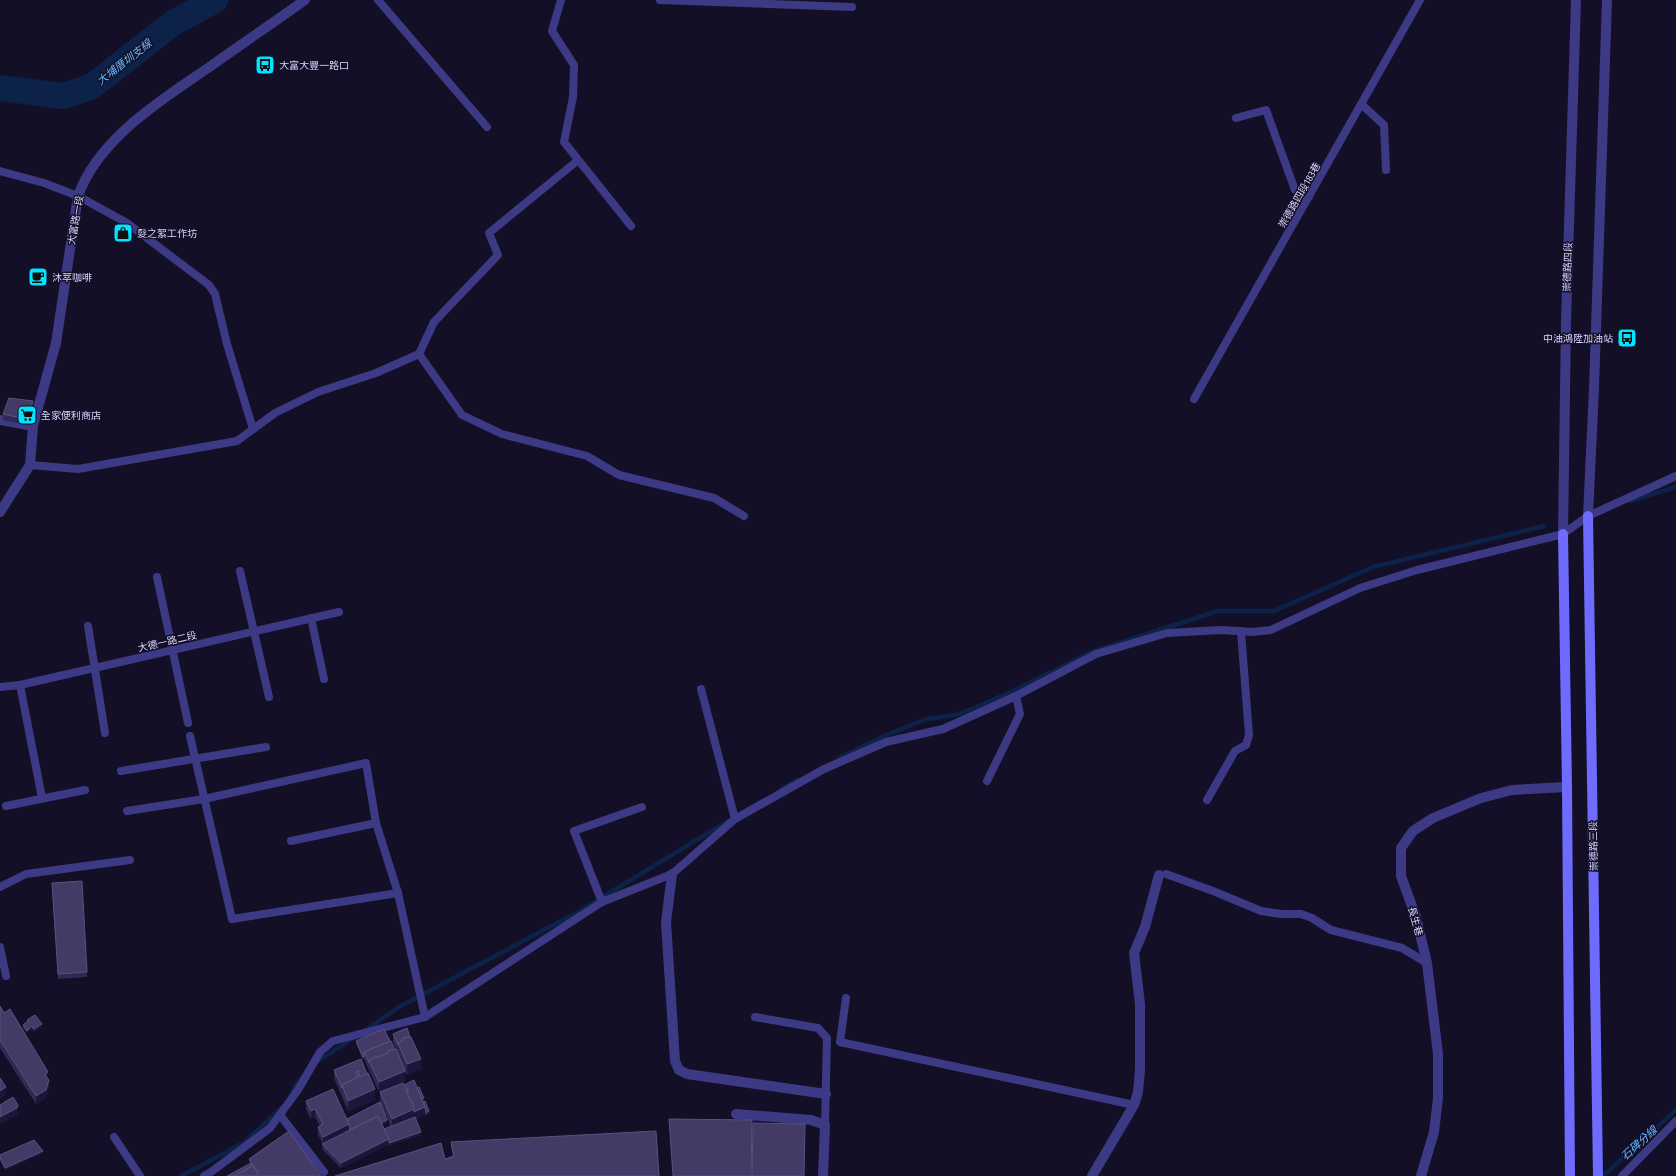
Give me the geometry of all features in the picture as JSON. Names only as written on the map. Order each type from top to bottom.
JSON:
[{"type":"main road","name":"崇德路三段","points":[[1588,516],[1598,1175]]},
{"type":"main road","points":[[1564,534],[1570,1176]]},
{"type":"street","name":"大富路一段","points":[[0,512],[30,465],[33,426],[56,343],[78,196],[84,180],[99,157],[146,111],[305,0]]},
{"type":"street","name":"崇德路四段","points":[[1564,534],[1566,322],[1576,0]]},
{"type":"street","points":[[1588,516],[1595,380],[1607,0]]},
{"type":"street","points":[[0,420],[33,426]]},
{"type":"street","name":"長生巷","points":[[1421,1176],[1434,1132],[1438,1098],[1438,1054],[1427,963],[1416,917],[1401,876],[1401,848],[1413,831],[1433,818],[1481,798],[1512,790],[1567,786]]},
{"type":"street","points":[[672,874],[666,922],[675,1061],[680,1070],[687,1074],[826,1094]]},
{"type":"street","points":[[1092,1176],[1134,1105],[1138,1092],[1140,1070],[1140,1004],[1134,953],[1145,927],[1162,875]]},
{"type":"street","points":[[736,1114],[811,1120],[825,1125],[823,1176]]},
{"type":"lane","points":[[378,0],[487,126]]},
{"type":"lane","points":[[561,0],[552,31],[574,65],[574,97],[564,142],[631,226]]},
{"type":"lane","points":[[660,0],[852,7]]},
{"type":"lane","name":"崇德路四段183巷","points":[[1194,398],[1420,0]]},
{"type":"lane","points":[[1361,104],[1384,125],[1386,170]]},
{"type":"lane","points":[[1236,118],[1266,110],[1295,190],[1309,197]]},
{"type":"lane","points":[[30,465],[78,469],[237,441],[275,413],[318,392],[376,373],[419,354],[434,322],[498,255],[489,232],[577,160]]},
{"type":"lane","points":[[0,172],[44,183],[78,196],[127,223],[209,285],[215,294],[227,344],[253,429]]},
{"type":"lane","points":[[419,354],[462,415],[502,434],[587,456],[619,475],[714,498],[744,516]]},
{"type":"lane","points":[[204,1176],[270,1128],[298,1090],[320,1052],[333,1041],[425,1017],[602,902],[672,874],[735,819],[824,769],[886,742],[943,729],[1016,696],[1096,654],[1166,633],[1222,630],[1252,632],[1271,630],[1360,588],[1417,570],[1564,534],[1588,516],[1676,476]]},
{"type":"lane","points":[[240,571],[269,697]]},
{"type":"lane","points":[[157,577],[188,723]]},
{"type":"lane","name":"大德一路二段","points":[[0,687],[20,685],[339,612]]},
{"type":"lane","points":[[311,618],[324,679]]},
{"type":"lane","points":[[88,626],[106,733]]},
{"type":"lane","points":[[1207,800],[1235,751],[1246,745],[1249,735],[1241,631]]},
{"type":"lane","points":[[20,685],[42,798]]},
{"type":"lane","points":[[701,689],[735,819]]},
{"type":"lane","points":[[987,781],[1020,714],[1016,696]]},
{"type":"lane","points":[[190,736],[232,919],[398,893]]},
{"type":"lane","points":[[121,770],[266,747]]},
{"type":"lane","points":[[127,811],[204,798],[366,763],[376,823],[398,893],[425,1017]]},
{"type":"lane","points":[[6,806],[85,790]]},
{"type":"lane","points":[[602,902],[574,831],[642,807]]},
{"type":"lane","points":[[291,841],[376,823]]},
{"type":"lane","points":[[0,887],[26,874],[130,860]]},
{"type":"lane","points":[[1162,875],[1213,891],[1261,911],[1281,914],[1302,914],[1312,918],[1331,930],[1402,948],[1427,963]]},
{"type":"lane","points":[[0,947],[6,976]]},
{"type":"lane","points":[[846,998],[840,1042],[1134,1105]]},
{"type":"lane","points":[[755,1017],[818,1028],[827,1038],[825,1125]]},
{"type":"lane","points":[[280,1115],[324,1172]]},
{"type":"lane","points":[[1622,1176],[1676,1121]]},
{"type":"lane","points":[[114,1137],[140,1176]]},
{"type":"building","points":[[9,398],[33,401],[30,411],[21,418],[3,414]]},
{"type":"building","points":[[82,881],[87,972],[58,974],[52,883]]},
{"type":"building","points":[[0,1006],[4,1013],[10,1009],[48,1072],[45,1075],[49,1080],[46,1090],[36,1096],[0,1040]]},
{"type":"building","points":[[35,1015],[42,1024],[34,1029],[32,1026],[27,1031],[23,1025],[28,1021],[27,1020]]},
{"type":"building","points":[[407,1028],[410,1037],[403,1038],[398,1045],[393,1034]]},
{"type":"building","points":[[384,1029],[390,1041],[364,1052],[363,1057],[356,1041]]},
{"type":"building","points":[[411,1037],[421,1059],[407,1064],[398,1043],[403,1040],[403,1038]]},
{"type":"building","points":[[391,1041],[395,1050],[393,1049],[388,1051],[388,1053],[377,1058],[376,1056],[369,1061],[369,1063],[364,1052]]},
{"type":"building","points":[[396,1049],[405,1071],[379,1082],[369,1061],[376,1056],[377,1058],[388,1053],[388,1051]]},
{"type":"building","points":[[361,1059],[367,1074],[360,1077],[358,1071],[356,1072],[357,1077],[342,1085],[342,1088],[334,1070]]},
{"type":"building","points":[[358,1071],[360,1077],[368,1073],[375,1089],[348,1101],[342,1085],[358,1077],[356,1072]]},
{"type":"building","points":[[0,1078],[6,1087],[0,1091]]},
{"type":"building","points":[[414,1080],[425,1107],[414,1112],[412,1101],[411,1102],[407,1092],[408,1090],[404,1085]]},
{"type":"building","points":[[403,1083],[408,1090],[406,1090],[411,1102],[412,1101],[414,1109],[392,1119],[380,1092]]},
{"type":"building","points":[[419,1087],[424,1098],[422,1099],[417,1088]]},
{"type":"building","points":[[333,1089],[349,1124],[323,1137],[318,1127],[323,1124],[315,1109],[311,1111],[306,1101]]},
{"type":"building","points":[[13,1097],[18,1105],[17,1108],[0,1117],[0,1105]]},
{"type":"building","points":[[425,1101],[429,1111],[426,1113],[423,1102]]},
{"type":"building","points":[[380,1102],[387,1120],[381,1123],[378,1116],[350,1130],[347,1119]]},
{"type":"building","points":[[378,1116],[389,1139],[341,1163],[322,1144]]},
{"type":"building","points":[[415,1117],[421,1132],[389,1143],[389,1139],[384,1129]]},
{"type":"building","points":[[669,1119],[752,1120],[751,1176],[673,1176]]},
{"type":"building","points":[[753,1123],[805,1124],[804,1176],[752,1176]]},
{"type":"building","points":[[289,1131],[321,1176],[261,1176],[249,1159]]},
{"type":"building","points":[[656,1131],[659,1176],[335,1176],[441,1143],[445,1159],[454,1156],[451,1142]]},
{"type":"building","points":[[34,1140],[43,1151],[5,1168],[0,1155]]},
{"type":"building","points":[[251,1163],[252,1166],[234,1176],[227,1176]]},
{"type":"building","points":[[253,1166],[259,1176],[234,1176]]},
{"type":"waterway","name":"大埔厝圳支線","points":[[0,88],[62,96],[91,87],[173,23],[215,0]]},
{"type":"waterway","points":[[1630,501],[1676,487]]},
{"type":"waterway","points":[[839,758],[882,737],[923,720],[960,714],[1013,691],[1091,652],[1218,611],[1274,611],[1373,567],[1544,526]]},
{"type":"waterway","points":[[781,789],[797,780]]},
{"type":"waterway","points":[[364,1031],[399,1007],[578,912],[728,821]]},
{"type":"waterway","points":[[314,1064],[353,1038]]},
{"type":"waterway","points":[[291,1096],[295,1086],[301,1078]]},
{"type":"waterway","points":[[181,1176],[245,1142],[281,1108]]},
{"type":"waterway","name":"石碑分線","points":[[1603,1176],[1676,1110]]},
{"type":"place","name":"大富大豐一路口","points":[[265,65]]},
{"type":"place","name":"髮之絮工作坊","points":[[123,233]]},
{"type":"place","name":"沐萃咖啡","points":[[38,277]]},
{"type":"place","name":"中油鴻陞加油站","points":[[1627,338]]},
{"type":"place","name":"全家便利商店","points":[[27,415]]}]
